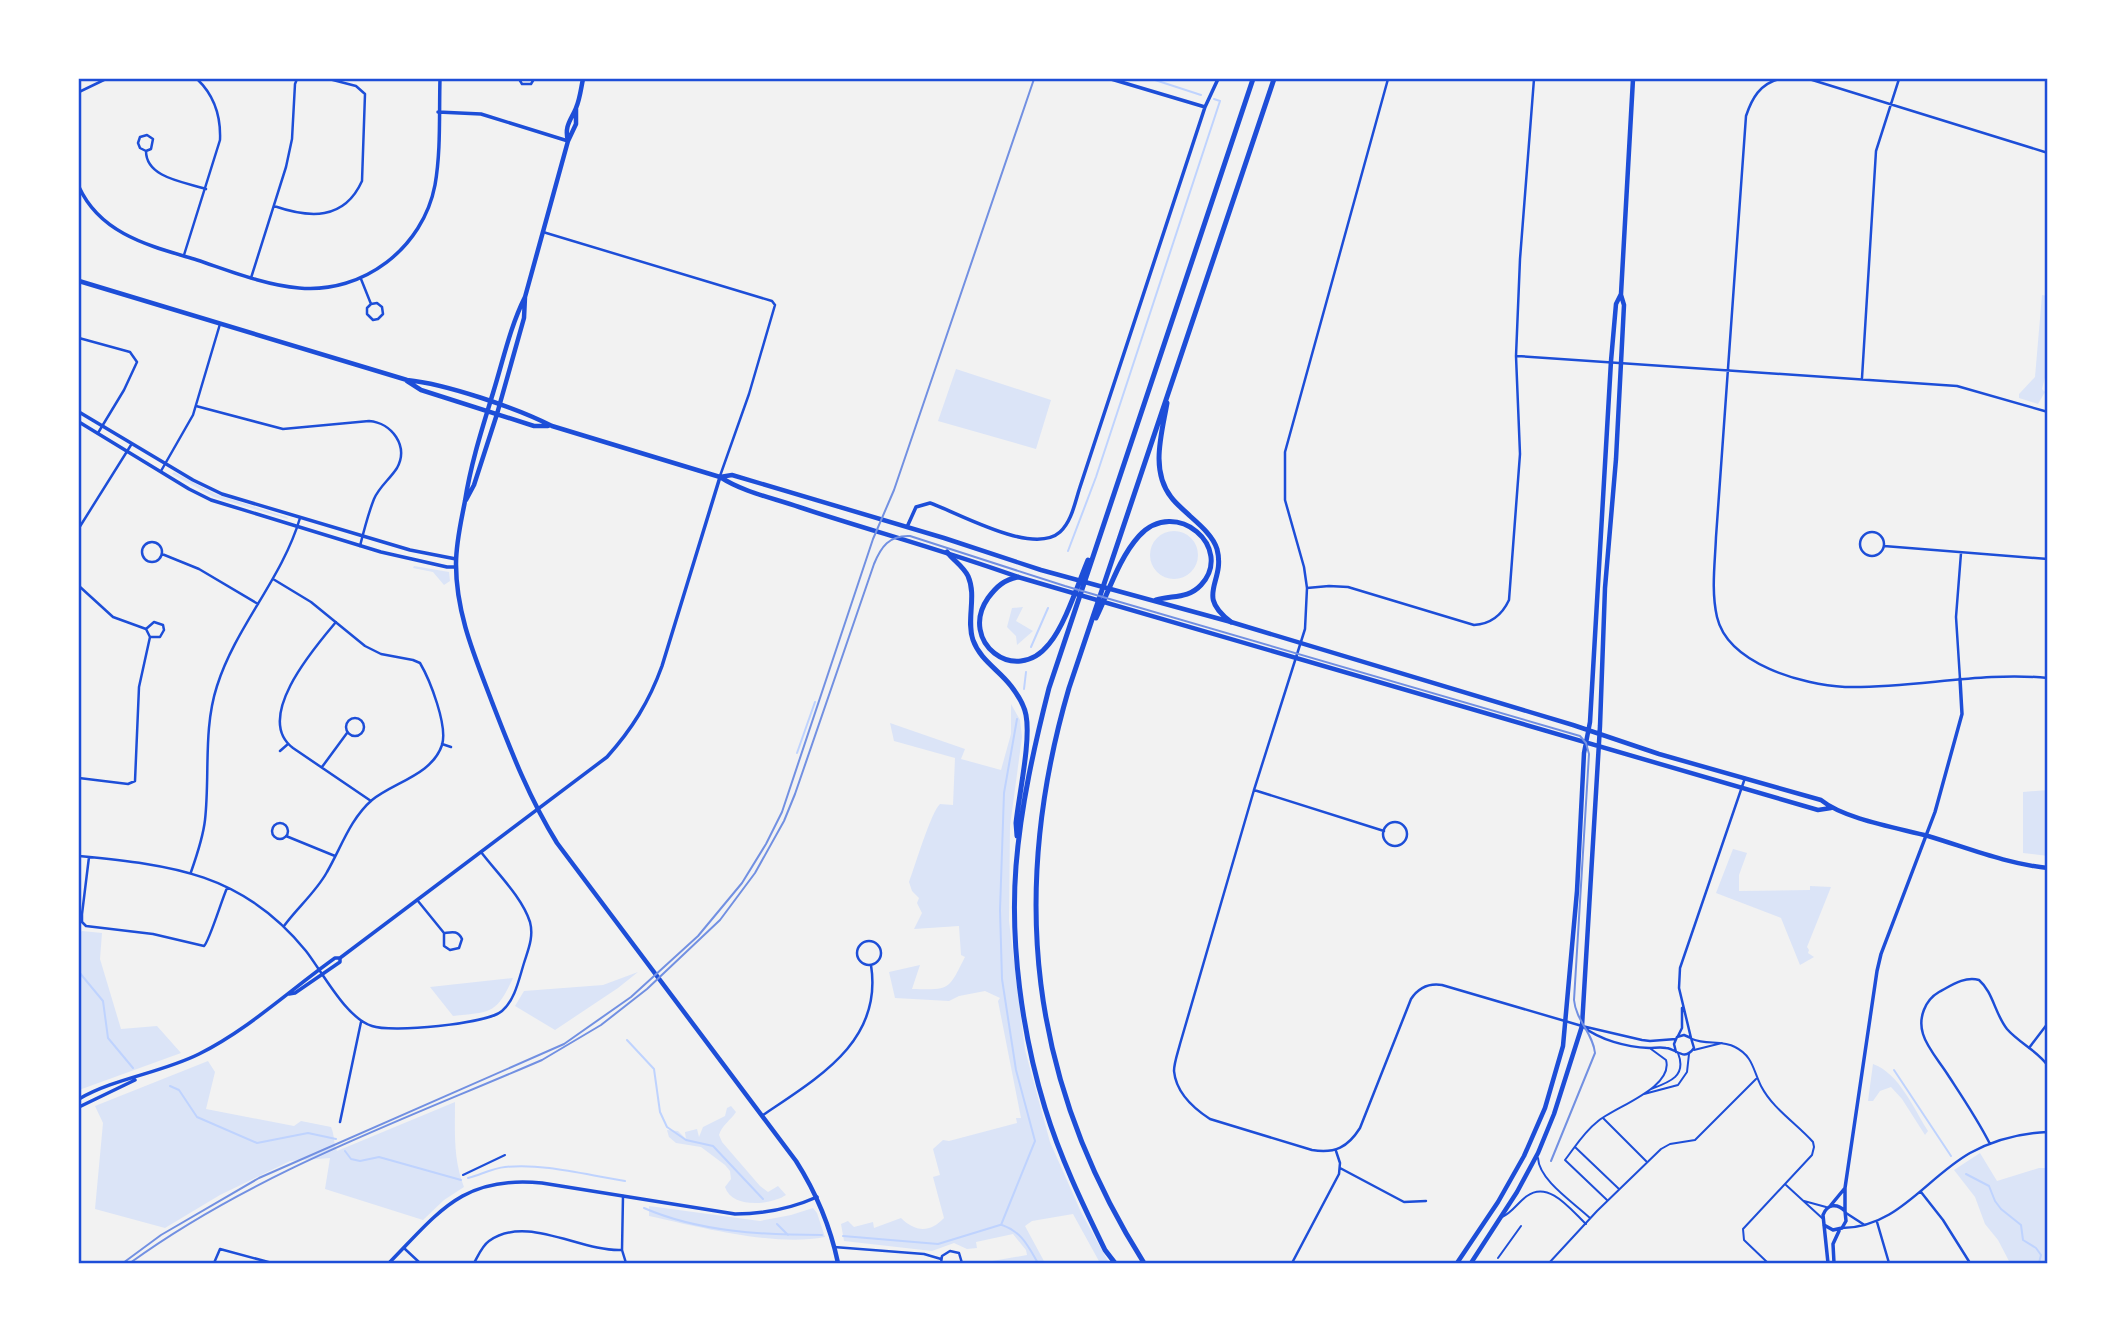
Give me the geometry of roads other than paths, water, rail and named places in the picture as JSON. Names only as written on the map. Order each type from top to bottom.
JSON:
[{"type":"highway","points":[[1018,846],[1032,756],[1049,688],[1253,79]]},
{"type":"highway","points":[[1144,1263],[1100,1188],[1079,1138],[1048,1031],[1040,982],[1035,915],[1039,832],[1055,735],[1273,79]]},
{"type":"highway","points":[[1169,386],[1159,452],[1163,484],[1171,498],[1214,542],[1218,562],[1212,601],[1215,609],[1230,622]]},
{"type":"highway","points":[[1083,646],[1124,557],[1138,537],[1159,522],[1181,522],[1196,530],[1206,543],[1211,559],[1209,571],[1202,584],[1192,591],[1180,597],[1156,600]]},
{"type":"highway","points":[[1018,577],[1003,582],[992,592],[980,614],[979,628],[989,649],[1002,658],[1016,662],[1037,655],[1051,642],[1100,532]]},
{"type":"highway","points":[[947,552],[961,566],[970,582],[970,622],[974,642],[984,658],[1010,684],[1020,699],[1026,716],[1027,735],[1016,823],[1016,922],[1020,986],[1028,1042],[1060,1152],[1113,1263]]},
{"type":"main road","points":[[583,79],[576,109],[576,124],[568,141],[525,297],[486,410],[467,482],[456,559],[460,609],[471,648],[537,811],[556,843],[796,1161],[829,1223],[838,1263]]},
{"type":"main road","points":[[1471,1263],[1517,1192],[1538,1153],[1554,1114],[1582,1026],[1605,589],[1621,362],[1624,305],[1621,294],[1633,79]]},
{"type":"main road","points":[[568,141],[568,121],[576,109]]},
{"type":"main road","points":[[79,281],[407,380],[490,402],[552,426],[720,477],[729,483],[803,508],[947,552],[1018,577],[1818,810],[1831,808]]},
{"type":"main road","points":[[1457,1263],[1511,1181],[1545,1108],[1563,1046],[1588,730],[1611,361],[1616,304],[1621,294]]},
{"type":"main road","points":[[465,501],[474,485],[497,414],[524,318],[525,297]]},
{"type":"main road","points":[[407,380],[421,390],[534,426],[552,426]]},
{"type":"main road","points":[[720,477],[732,474],[1068,578],[1156,600],[1821,800],[1831,808],[2015,863],[2048,868]]},
{"type":"main road","points":[[800,496],[803,508]]},
{"type":"main road","points":[[863,527],[867,515]]},
{"type":"main road","points":[[1511,1181],[1517,1192]]},
{"type":"street","points":[[79,92],[106,79]]},
{"type":"street","points":[[184,256],[220,140],[220,122],[211,96],[197,79]]},
{"type":"street","points":[[251,278],[292,139],[297,79]]},
{"type":"street","points":[[274,206],[298,214],[323,214],[347,201],[362,180],[365,94],[356,86],[328,79]]},
{"type":"street","points":[[79,187],[102,219],[139,242],[251,278],[308,289],[330,287],[361,279],[385,264],[403,248],[425,217],[436,174],[440,79]]},
{"type":"street","points":[[519,79],[527,86],[534,79]]},
{"type":"street","points":[[1111,79],[1205,107]]},
{"type":"street","points":[[907,527],[916,508],[930,503],[980,525],[1032,539],[1050,539],[1066,526],[1205,107],[1218,79]]},
{"type":"street","points":[[1388,79],[1285,452],[1285,500],[1304,567],[1307,588],[1305,629],[1254,790],[1174,1070],[1185,1098],[1196,1110],[1210,1119],[1327,1153],[1345,1146],[1360,1128],[1409,1004],[1421,988],[1442,985],[1582,1026],[1650,1041],[1684,1035],[1692,1039]]},
{"type":"street","points":[[1307,588],[1348,587],[1474,625],[1486,624],[1501,614],[1509,600],[1520,454],[1516,356],[1520,259],[1534,79]]},
{"type":"street","points":[[1779,79],[1760,89],[1751,102],[1746,117],[1726,370],[1714,585],[1717,618],[1724,634],[1749,659],[1768,668],[1821,683],[1848,687],[1960,679],[2048,678]]},
{"type":"street","points":[[1809,79],[2048,153]]},
{"type":"street","points":[[1862,378],[1876,151],[1899,79]]},
{"type":"street","points":[[438,113],[481,114],[568,141]]},
{"type":"street","points":[[147,135],[153,139],[154,144],[146,151],[140,148],[138,143],[140,137],[147,135]]},
{"type":"street","points":[[146,151],[146,157],[153,169],[206,189]]},
{"type":"street","points":[[79,1099],[199,1054],[240,1030],[292,989],[418,901],[607,757],[642,714],[662,666],[775,305],[772,301],[543,232]]},
{"type":"street","points":[[361,279],[371,304]]},
{"type":"street","points":[[377,303],[382,307],[383,314],[378,319],[370,318],[367,314],[367,308],[371,304],[377,303]]},
{"type":"street","points":[[161,471],[193,415],[220,324]]},
{"type":"street","points":[[79,338],[130,352],[137,362],[98,433]]},
{"type":"street","points":[[1516,356],[1957,386],[2048,412]]},
{"type":"street","points":[[196,406],[283,429],[369,421],[387,426],[398,440],[400,458],[397,468],[376,496],[360,546]]},
{"type":"street","points":[[79,412],[222,494],[412,551],[456,559]]},
{"type":"street","points":[[87,416],[80,423],[211,500],[411,560],[456,567]]},
{"type":"street","points":[[79,528],[132,443]]},
{"type":"street","points":[[191,872],[205,819],[212,705],[227,659],[289,551],[300,518]]},
{"type":"street","points":[[1875,532],[1882,538],[1884,546],[1880,554],[1871,556],[1862,550],[1860,542],[1866,534],[1875,532]]},
{"type":"street","points":[[155,542],[161,547],[162,554],[159,560],[150,562],[144,557],[143,550],[146,544],[155,542]]},
{"type":"street","points":[[1884,546],[2048,559]]},
{"type":"street","points":[[1834,1263],[1834,1241],[1846,1221],[1845,1188],[1881,954],[1926,836],[1961,720],[1956,617],[1961,552]]},
{"type":"street","points":[[162,554],[199,569],[258,604]]},
{"type":"street","points":[[273,579],[311,602],[365,646],[398,659],[413,660],[421,665],[439,710],[442,744],[426,767],[371,801],[352,825],[320,882],[284,926]]},
{"type":"street","points":[[79,586],[96,605],[113,617],[146,629],[150,637],[139,687],[135,780],[128,784],[79,778]]},
{"type":"street","points":[[146,629],[154,622],[163,625],[164,630],[160,637],[150,637]]},
{"type":"street","points":[[336,622],[313,649],[281,704],[284,736],[288,744],[371,801]]},
{"type":"street","points":[[356,718],[362,722],[364,728],[359,736],[353,737],[347,733],[345,726],[348,720],[356,718]]},
{"type":"street","points":[[322,767],[347,733]]},
{"type":"street","points":[[280,751],[288,744]]},
{"type":"street","points":[[442,744],[452,747]]},
{"type":"street","points":[[1582,1026],[1598,1036],[1629,1045],[1664,1047],[1684,1055],[1691,1052],[1692,1039],[1679,988],[1682,959],[1745,778]]},
{"type":"street","points":[[1254,790],[1384,831]]},
{"type":"street","points":[[1397,822],[1405,827],[1407,835],[1401,844],[1391,845],[1385,839],[1384,831],[1389,824],[1397,822]]},
{"type":"street","points":[[274,825],[286,825],[286,836],[282,839],[274,836],[274,825]]},
{"type":"street","points":[[286,836],[335,856]]},
{"type":"street","points":[[79,856],[152,864],[191,872],[228,887],[254,902],[284,926],[361,1022],[386,1029],[493,1018],[512,998],[531,943],[531,931],[523,908],[481,852]]},
{"type":"street","points":[[89,857],[82,914],[82,922],[86,926],[153,934],[204,946],[209,942],[216,915],[228,887]]},
{"type":"street","points":[[418,901],[444,933],[444,946],[450,950],[459,948],[462,939],[459,934],[444,933]]},
{"type":"street","points":[[869,942],[878,945],[881,953],[878,961],[871,965],[860,961],[858,953],[861,945],[869,942]]},
{"type":"street","points":[[289,994],[295,993],[340,962],[340,958]]},
{"type":"street","points":[[763,1115],[813,1080],[860,1034],[873,1000],[871,965]]},
{"type":"street","points":[[1990,1144],[1977,1118],[1923,1036],[1921,1017],[1926,1005],[1934,995],[1953,985],[1973,978],[1979,980],[1988,990],[1997,1014],[2007,1029],[2048,1066]]},
{"type":"street","points":[[1677,1053],[1674,1045],[1682,1028],[1682,1005]]},
{"type":"street","points":[[340,1122],[361,1022]]},
{"type":"street","points":[[2029,1048],[2048,1023]]},
{"type":"street","points":[[79,1107],[121,1089],[140,1077]]},
{"type":"street","points":[[1824,1224],[1829,1229],[1854,1228],[1877,1222],[1969,1154],[1990,1144],[2026,1133],[2048,1132]]},
{"type":"street","points":[[1292,1263],[1340,1168],[1336,1151]]},
{"type":"street","points":[[1340,1168],[1404,1202],[1426,1201]]},
{"type":"street","points":[[389,1263],[448,1205],[470,1192],[499,1182],[542,1183],[695,1209],[758,1214],[782,1210],[817,1197]]},
{"type":"street","points":[[1828,1263],[1822,1218],[1845,1188]]},
{"type":"street","points":[[1921,1192],[1943,1220],[1970,1263]]},
{"type":"street","points":[[623,1196],[622,1250],[626,1263]]},
{"type":"street","points":[[1829,1207],[1837,1206],[1863,1224]]},
{"type":"street","points":[[1877,1222],[1888,1256],[1887,1263]]},
{"type":"street","points":[[474,1263],[488,1241],[519,1231],[546,1234],[596,1249],[622,1250]]},
{"type":"street","points":[[834,1247],[924,1254],[941,1261],[947,1252],[953,1251],[961,1256],[962,1263]]},
{"type":"street","points":[[404,1248],[420,1263]]},
{"type":"street","points":[[214,1263],[220,1249],[272,1263]]},
{"type":"lane","points":[[1692,1039],[1732,1045],[1751,1060],[1757,1078],[1772,1102],[1810,1139],[1814,1147],[1812,1155],[1742,1231],[1744,1241],[1768,1263]]},
{"type":"lane","points":[[1608,1200],[1565,1160],[1587,1130],[1603,1117],[1643,1095],[1678,1085],[1687,1072],[1691,1052],[1723,1043]]},
{"type":"lane","points":[[1643,1095],[1664,1078],[1668,1070],[1664,1058],[1648,1048]]},
{"type":"lane","points":[[1647,1091],[1676,1077],[1681,1066],[1677,1053]]},
{"type":"lane","points":[[1549,1263],[1664,1146],[1695,1139],[1757,1078]]},
{"type":"lane","points":[[1603,1117],[1648,1162]]},
{"type":"lane","points":[[1575,1147],[1619,1189]]},
{"type":"lane","points":[[1538,1153],[1539,1167],[1544,1177],[1591,1219]]},
{"type":"lane","points":[[463,1175],[505,1154]]},
{"type":"lane","points":[[1785,1184],[1822,1218]]},
{"type":"lane","points":[[1501,1218],[1514,1211],[1529,1194],[1546,1192],[1556,1197],[1586,1224]]},
{"type":"lane","points":[[1803,1201],[1829,1207]]},
{"type":"lane","points":[[1498,1258],[1521,1226]]},
{"type":"waterway","points":[[1155,80],[1201,95]]},
{"type":"waterway","points":[[1068,551],[1096,477],[1220,101],[1214,99]]},
{"type":"waterway","points":[[1031,647],[1048,608]]},
{"type":"waterway","points":[[1024,689],[1026,672]]},
{"type":"waterway","points":[[797,753],[815,702]]},
{"type":"waterway","points":[[1001,1225],[1035,1141],[1016,1070],[1002,979],[1000,910],[1004,793],[1017,719]]},
{"type":"waterway","points":[[79,972],[103,1001],[108,1038],[133,1068]]},
{"type":"waterway","points":[[627,1040],[654,1069],[660,1112],[667,1127],[686,1140],[713,1146],[763,1199]]},
{"type":"waterway","points":[[1894,1070],[1951,1156]]},
{"type":"waterway","points":[[170,1086],[179,1090],[197,1117],[257,1143],[308,1133],[336,1139]]},
{"type":"waterway","points":[[345,1151],[351,1159],[360,1161],[379,1157],[461,1180]]},
{"type":"waterway","points":[[468,1178],[500,1168],[520,1166],[550,1168],[625,1181]]},
{"type":"waterway","points":[[1966,1174],[1989,1186],[2001,1209],[2021,1225],[2023,1240],[2036,1248],[2041,1255],[2039,1263]]},
{"type":"waterway","points":[[644,1208],[709,1227],[754,1233],[822,1235]]},
{"type":"waterway","points":[[777,1224],[788,1235]]},
{"type":"waterway","points":[[843,1236],[938,1244],[1000,1225]]},
{"type":"waterway","points":[[1002,1225],[1020,1236],[1038,1263]]},
{"type":"tram line","points":[[130,1263],[178,1231],[278,1175],[382,1127],[542,1060],[601,1025],[647,989],[720,920],[755,873],[784,821],[795,794],[874,564],[887,543],[903,536],[1580,736],[1586,743],[1589,754],[1574,1000],[1595,1053],[1551,1161]]},
{"type":"railway","points":[[123,1263],[161,1235],[259,1178],[564,1044],[631,997],[698,936],[742,883],[782,812],[873,539],[894,490],[1034,79]]}]
